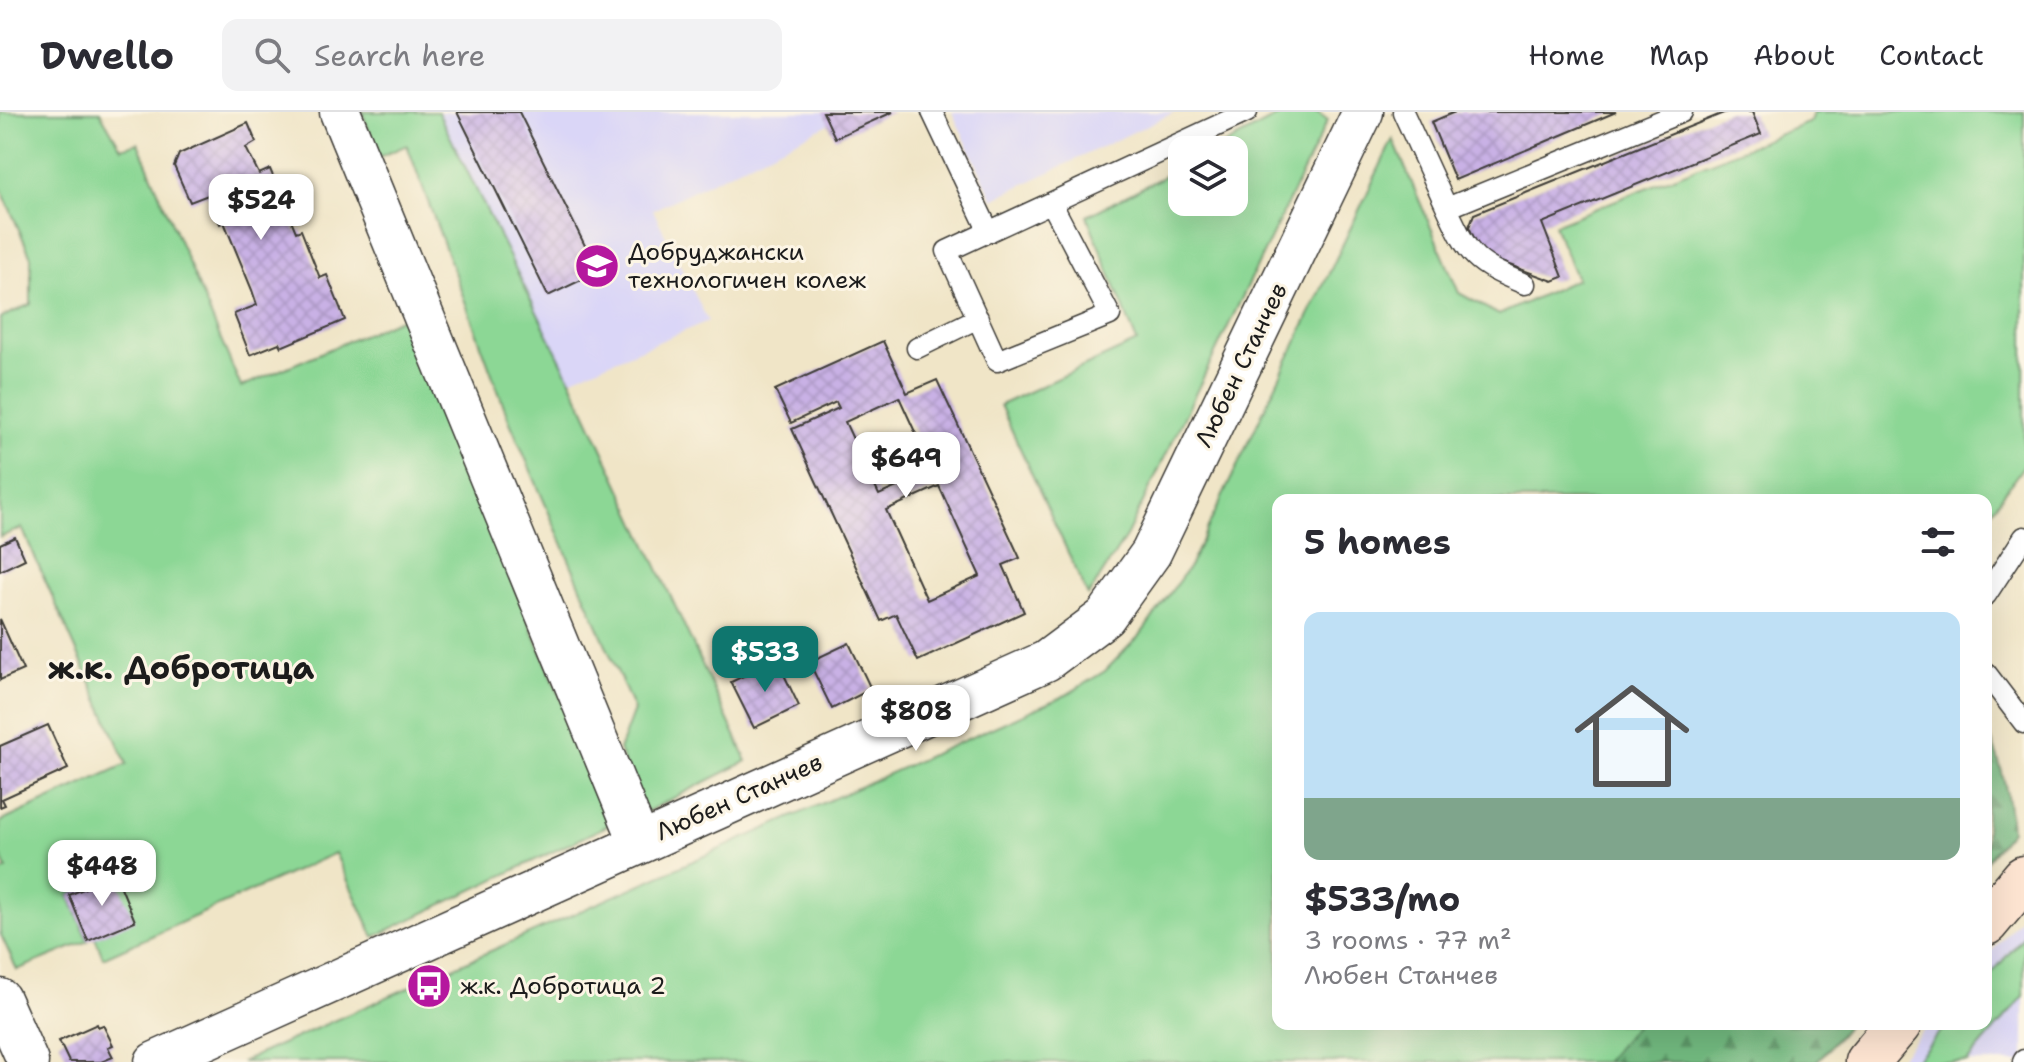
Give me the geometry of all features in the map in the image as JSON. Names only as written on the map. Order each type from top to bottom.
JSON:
[{"type":"main road","points":[[1992,916],[2024,878]]},
{"type":"main road","points":[[1867,1062],[1894,1030]]},
{"type":"street","points":[[340,112],[639,841]]},
{"type":"street","name":"Любен Станчев","points":[[155,1062],[639,841],[1046,661],[1105,617],[1151,553],[1363,112]]},
{"type":"street","points":[[0,999],[28,1062]]},
{"type":"lane","points":[[932,112],[989,232]]},
{"type":"lane","points":[[1052,204],[1110,315],[997,361],[947,251],[1247,112]]},
{"type":"lane","points":[[1403,112],[1467,251],[1487,268],[1525,284]]},
{"type":"lane","points":[[1447,208],[1682,112]]},
{"type":"lane","points":[[917,348],[978,318]]},
{"type":"lane","points":[[1992,586],[2024,537]]},
{"type":"lane","points":[[1992,681],[2024,723]]},
{"type":"shaded area","name":"Добруджански технологичен колеж","points":[[438,112],[823,112],[829,124],[653,210],[708,321],[570,379]]},
{"type":"shaded area","points":[[952,112],[1175,112],[993,199]]},
{"type":"shaded area","points":[[2024,914],[2024,1062],[1896,1062],[1924,1030],[1992,1030],[1992,951]]},
{"type":"green space","points":[[0,112],[100,112],[121,148],[138,143],[241,387],[402,318],[613,823],[374,937],[335,853],[103,958],[95,937],[116,875],[69,895],[88,941],[17,970],[0,933],[0,872],[7,869],[0,854],[0,822],[127,764],[22,528],[0,537],[0,318],[31,304],[31,257],[0,186]]},
{"type":"green space","points":[[362,112],[438,112],[570,379],[747,761],[644,813],[619,750],[634,710],[509,420],[407,145],[379,157]]},
{"type":"green space","points":[[1286,112],[1317,112],[1328,120],[1127,535],[1088,596],[1000,405],[1137,342],[1087,216],[1168,174],[1168,216],[1248,216],[1248,136],[1241,136]]},
{"type":"green space","points":[[1813,112],[2024,112],[2024,465],[1992,510],[1992,494],[1272,494],[1272,1030],[1632,1030],[1605,1062],[241,1062],[1066,695],[1105,671],[1141,634],[1190,565],[1393,139],[1459,293],[1499,315],[1577,279],[1554,225],[1810,122]]},
{"type":"green space","points":[[1992,743],[2004,778],[2011,831],[1992,854]]},
{"type":"green space","points":[[2024,936],[2024,996],[1967,1062],[1914,1062],[1942,1030],[1992,1030],[1992,973]]},
{"type":"green space","points":[[1632,1030],[1844,1030],[1817,1062],[1605,1062]]},
{"type":"building","points":[[457,112],[519,112],[598,272],[548,296]]},
{"type":"building","points":[[823,112],[893,112],[835,138]]},
{"type":"building","points":[[1455,112],[1616,112],[1455,180],[1431,122]]},
{"type":"building","points":[[1726,112],[1752,112],[1761,134],[1542,223],[1563,277],[1553,281],[1482,255],[1469,227],[1474,214]]},
{"type":"building","points":[[248,123],[256,142],[246,148],[259,174],[270,169],[296,232],[301,230],[320,278],[327,275],[345,320],[281,347],[279,343],[250,355],[234,314],[257,305],[252,290],[224,222],[220,224],[208,195],[190,202],[174,166],[179,154]]},
{"type":"building","points":[[883,341],[907,393],[937,380],[1020,558],[1003,565],[1024,612],[918,661],[896,614],[881,621],[792,429],[839,408],[836,402],[791,423],[775,390]],"holes":[[[899,397],[933,471],[879,495],[845,422]],[[939,486],[980,576],[927,600],[886,510]]]},
{"type":"building","points":[[15,537],[25,559],[0,571],[0,544]]},
{"type":"building","points":[[0,619],[23,670],[0,680]]},
{"type":"building","points":[[849,643],[871,689],[832,709],[809,662]]},
{"type":"building","points":[[777,660],[799,706],[754,728],[731,682]]},
{"type":"building","points":[[48,725],[68,769],[2,799],[5,805],[0,807],[0,746]]},
{"type":"building","points":[[116,875],[135,921],[88,941],[69,895]]},
{"type":"building","points":[[97,1024],[98,1027],[103,1025],[113,1045],[108,1047],[113,1057],[101,1062],[69,1062],[59,1041]]},
{"type":"place","name":"Добруджански технологичен колеж","points":[[597,266]]},
{"type":"place","name":"ж.к. Добротица 2","points":[[429,986]]},
{"type":"district","name":"ж.к. Добротица","points":[[181,668]]}]
